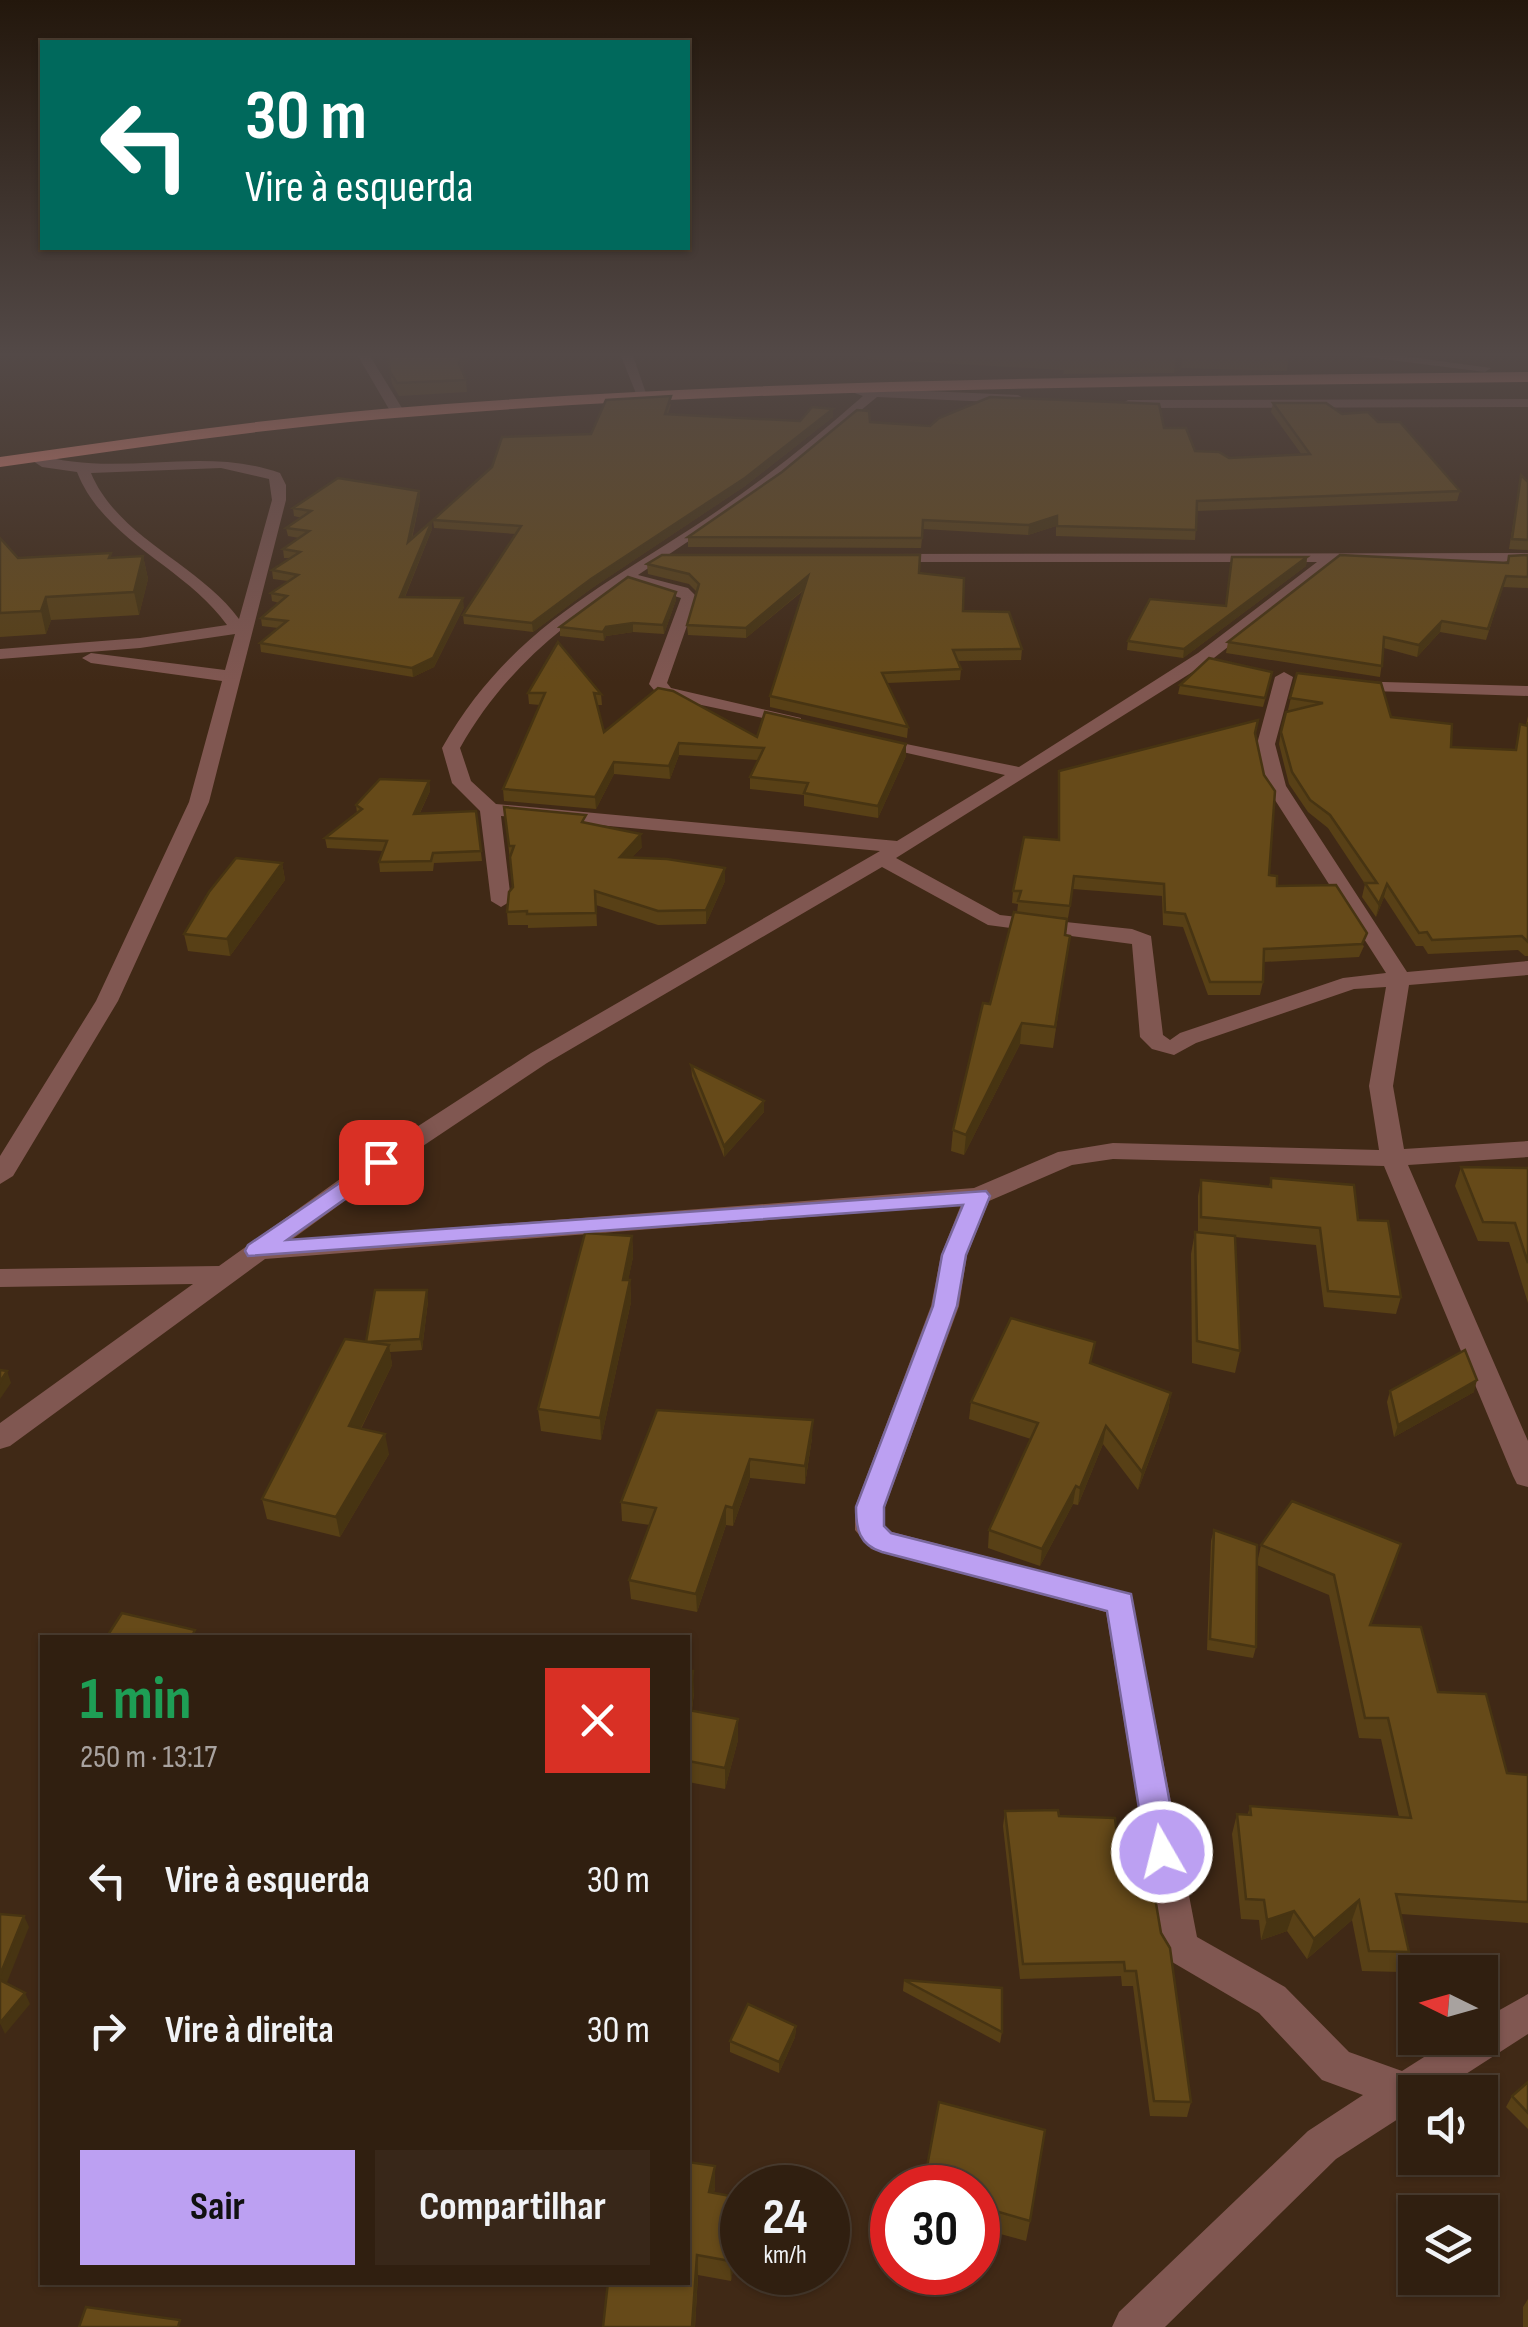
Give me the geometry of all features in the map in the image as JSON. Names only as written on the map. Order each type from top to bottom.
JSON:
[{"type":"street","points":[[44,465],[82,468],[200,465]]},
{"type":"street","points":[[0,1176],[107,1000],[199,802],[242,627],[276,520],[279,485],[274,476],[227,465]]},
{"type":"street","points":[[788,465],[658,556],[622,576],[536,640],[495,679],[466,716],[451,748],[462,783],[490,809],[892,853],[994,920],[1132,935],[1144,942],[1152,1037],[1174,1048],[1188,1038],[1351,983],[1528,968]]},
{"type":"street","points":[[82,468],[86,481],[107,510],[218,602],[242,627]]},
{"type":"street","points":[[658,556],[698,556]]},
{"type":"street","points":[[0,1438],[223,1274],[539,1058],[892,853],[1212,659],[1335,556]]},
{"type":"street","points":[[874,557],[1528,558]]},
{"type":"street","points":[[622,576],[682,591],[689,597],[658,684],[665,692],[814,726]]},
{"type":"street","points":[[0,654],[52,652],[242,627]]},
{"type":"street","points":[[52,652],[230,676]]},
{"type":"street","points":[[1284,677],[1266,744],[1276,786],[1399,977],[1381,1086],[1393,1158],[1528,1476]]},
{"type":"street","points":[[1336,684],[1371,689],[1528,691]]},
{"type":"street","points":[[852,734],[1020,773]]},
{"type":"street","points":[[490,809],[502,901]]},
{"type":"street","points":[[257,1251],[978,1196],[1066,1158],[1114,1151],[1393,1158],[1528,1149]]},
{"type":"street","points":[[978,1196],[954,1255],[945,1306],[870,1507],[870,1530],[882,1541],[1120,1602],[1180,1947],[1272,2000],[1336,2066],[1398,2090]]},
{"type":"street","points":[[0,1278],[223,1274]]},
{"type":"street","points":[[1430,2075],[1528,2012]]},
{"type":"street","points":[[1134,2327],[1322,2145],[1398,2095]]},
{"type":"building","points":[[762,465],[532,623],[463,615],[521,526],[433,520],[492,467]]},
{"type":"building","points":[[791,465],[1437,465],[1460,491],[1197,501],[1196,530],[1057,526],[1057,516],[1029,525],[923,520],[922,538],[688,537]]},
{"type":"building","points":[[1521,475],[1528,482],[1528,540],[1512,539]]},
{"type":"building","points":[[338,478],[419,491],[408,542],[432,521],[400,597],[463,598],[433,658],[412,668],[260,643],[287,621],[261,618],[287,596],[271,593],[298,575],[272,570],[300,552],[283,549],[309,531],[286,528],[311,511],[293,508]]},
{"type":"building","points":[[0,538],[18,558],[111,553],[109,558],[143,556],[134,592],[46,597],[41,611],[0,613]]},
{"type":"building","points":[[662,555],[920,555],[919,573],[964,578],[963,611],[1009,612],[1022,649],[953,650],[961,669],[882,673],[908,727],[770,696],[808,576],[746,628],[687,625],[699,584],[689,574],[647,564]]},
{"type":"building","points":[[1340,555],[1508,563],[1509,556],[1528,555],[1528,577],[1506,576],[1488,629],[1442,621],[1419,645],[1384,637],[1382,666],[1228,642]]},
{"type":"building","points":[[1232,557],[1307,557],[1184,649],[1128,641],[1150,599],[1226,606]]},
{"type":"building","points":[[628,577],[676,592],[663,625],[633,623],[606,627],[603,632],[560,627]]},
{"type":"building","points":[[558,642],[601,694],[594,693],[604,732],[658,688],[673,691],[757,737],[765,712],[906,744],[878,806],[804,793],[808,783],[750,777],[764,748],[679,743],[669,766],[614,762],[595,797],[503,789],[545,693],[528,693]]},
{"type":"building","points":[[1209,658],[1272,672],[1265,698],[1180,685]]},
{"type":"building","points":[[1297,673],[1381,683],[1391,717],[1452,724],[1451,747],[1516,750],[1520,724],[1528,726],[1528,942],[1522,936],[1432,940],[1427,932],[1419,933],[1387,884],[1379,904],[1365,883],[1377,883],[1330,815],[1310,800],[1292,772],[1281,732],[1286,712],[1323,703],[1290,698]]},
{"type":"building","points":[[1258,720],[1255,733],[1264,775],[1275,791],[1269,875],[1277,876],[1277,886],[1336,885],[1367,933],[1362,944],[1264,949],[1263,982],[1210,982],[1185,914],[1165,912],[1164,884],[1074,876],[1070,906],[1018,901],[1021,891],[1013,891],[1024,837],[1059,840],[1059,771]]},
{"type":"building","points":[[380,779],[429,781],[414,814],[476,811],[481,851],[433,853],[431,861],[379,862],[387,841],[325,838],[362,809],[356,805]]},
{"type":"building","points":[[504,807],[586,815],[582,822],[641,834],[620,857],[725,868],[706,910],[658,911],[595,891],[596,913],[507,912],[513,887],[510,857],[514,846],[509,846]]},
{"type":"building","points":[[236,858],[282,863],[227,939],[184,934],[209,892]]},
{"type":"building","points":[[1014,912],[1067,919],[1065,935],[1070,936],[1055,1027],[1022,1023],[966,1135],[953,1130],[983,1003],[990,1004]]},
{"type":"building","points":[[691,1065],[764,1101],[724,1146]]},
{"type":"building","points":[[1461,1167],[1528,1168],[1528,1263],[1515,1223],[1483,1222]]},
{"type":"building","points":[[1271,1178],[1354,1185],[1358,1220],[1388,1221],[1401,1297],[1328,1291],[1320,1228],[1201,1217],[1201,1180],[1271,1187]]},
{"type":"building","points":[[1195,1232],[1235,1236],[1240,1351],[1197,1341]]},
{"type":"building","points":[[585,1233],[632,1236],[623,1280],[630,1280],[600,1418],[538,1409]]},
{"type":"building","points":[[375,1290],[427,1290],[420,1339],[366,1342]]},
{"type":"building","points":[[1011,1318],[1095,1342],[1090,1363],[1171,1393],[1142,1472],[1106,1426],[1080,1488],[1076,1486],[1042,1549],[989,1530],[1038,1423],[971,1402]]},
{"type":"building","points":[[345,1339],[389,1345],[349,1426],[385,1434],[336,1517],[262,1499]]},
{"type":"building","points":[[1465,1350],[1477,1380],[1398,1425],[1390,1391]]},
{"type":"building","points":[[657,1410],[813,1420],[805,1466],[750,1459],[733,1508],[726,1506],[696,1594],[629,1580],[656,1508],[621,1502]]},
{"type":"building","points":[[1292,1501],[1401,1544],[1370,1625],[1421,1627],[1438,1692],[1486,1694],[1507,1773],[1528,1775],[1528,1902],[1396,1894],[1409,1952],[1369,1951],[1359,1900],[1314,1939],[1294,1911],[1267,1920],[1264,1900],[1246,1899],[1237,1814],[1251,1815],[1250,1806],[1411,1818],[1388,1718],[1365,1718],[1334,1575],[1261,1545]]},
{"type":"building","points":[[1214,1530],[1257,1545],[1256,1647],[1210,1639]]},
{"type":"building","points":[[122,1613],[195,1630],[192,1635],[108,1635]]},
{"type":"building","points":[[690,1710],[738,1719],[725,1768],[690,1761]]},
{"type":"building","points":[[1058,1810],[1059,1816],[1115,1818],[1119,1855],[1148,1856],[1161,1933],[1170,1948],[1191,2102],[1154,2101],[1136,1971],[1125,1971],[1124,1962],[1023,1964],[1005,1811]]},
{"type":"building","points":[[0,1914],[24,1916],[0,1975]]},
{"type":"building","points":[[0,1980],[25,1993],[0,2023]]},
{"type":"building","points":[[904,1980],[1002,1988],[1002,2032]]},
{"type":"building","points":[[748,2004],[796,2026],[779,2062],[730,2041]]},
{"type":"building","points":[[1528,2082],[1528,2113],[1512,2096]]},
{"type":"building","points":[[939,2102],[1045,2130],[1030,2221],[1000,2212],[1000,2165],[927,2165]]},
{"type":"building","points":[[690,2162],[715,2166],[709,2192],[720,2194],[720,2259],[697,2255],[692,2327],[603,2327],[608,2285],[690,2285]]},
{"type":"building","points":[[86,2307],[180,2320],[178,2327],[79,2327]]},
{"type":"route","points":[[381,1162],[257,1251],[978,1196],[954,1255],[945,1306],[870,1507],[870,1530],[882,1541],[1120,1602],[1162,1852]]}]
